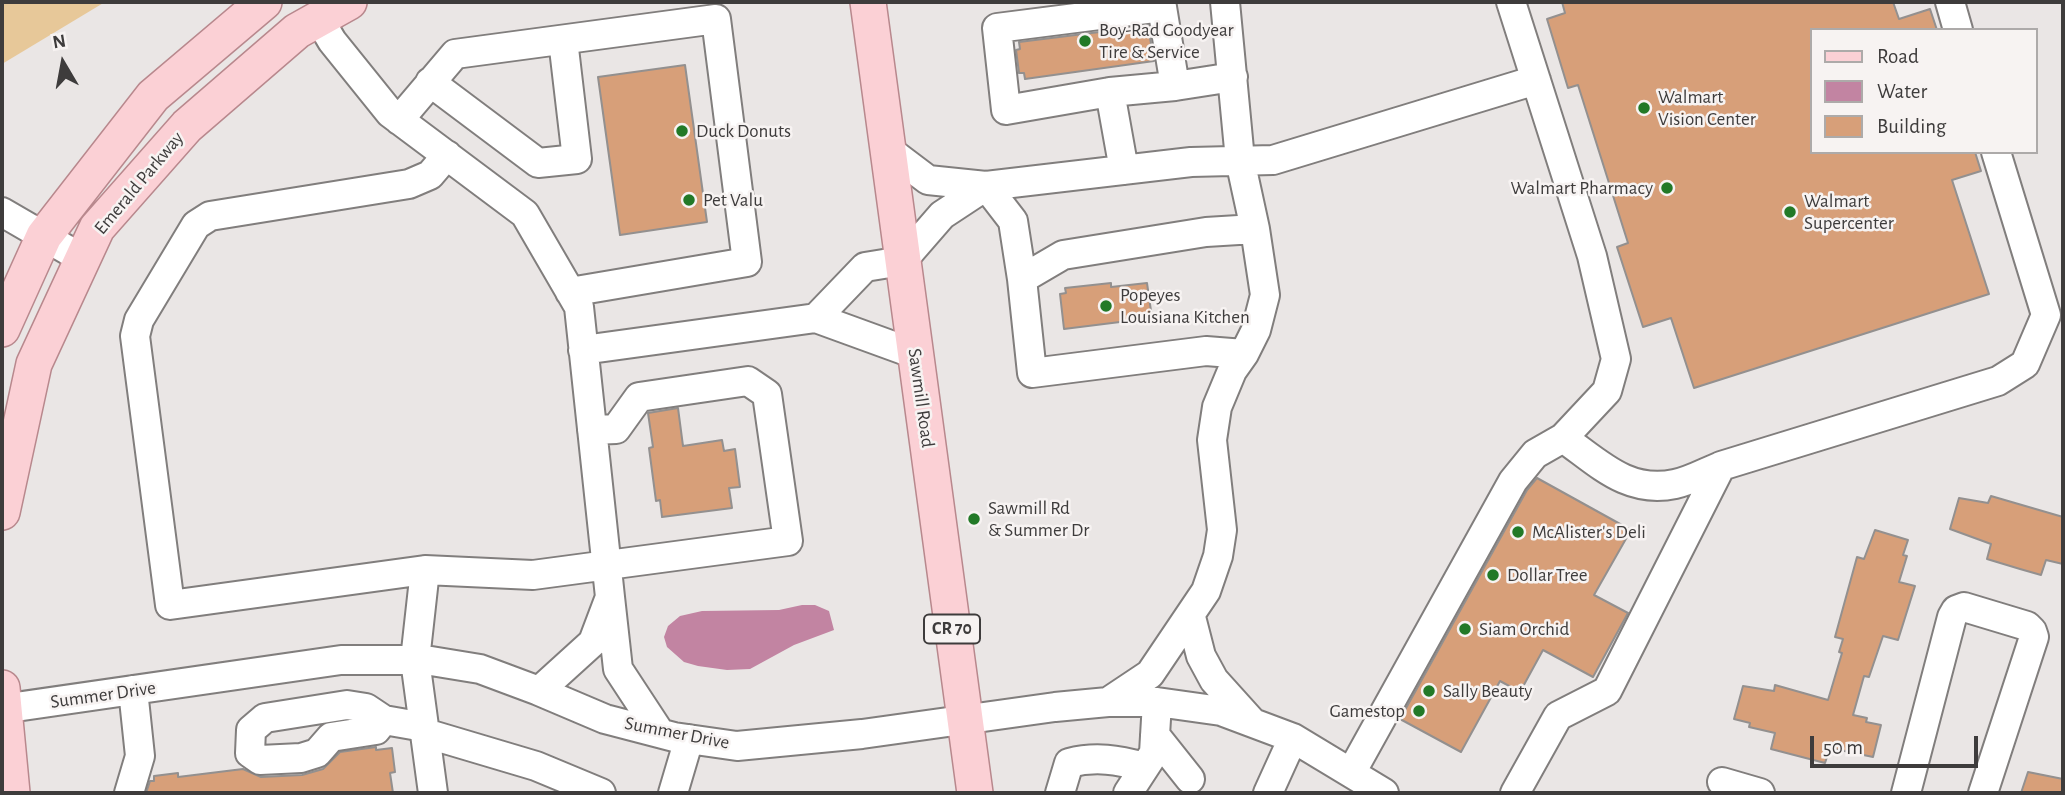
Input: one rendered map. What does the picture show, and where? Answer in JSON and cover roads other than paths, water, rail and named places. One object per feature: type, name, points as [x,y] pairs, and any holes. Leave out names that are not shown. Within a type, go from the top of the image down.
[{"type":"main road","name":"Emerald Parkway","points":[[2,329],[44,236],[153,96],[264,2]]},
{"type":"main road","name":"Emerald Parkway","points":[[2,512],[34,364],[97,228],[187,126],[297,32],[349,2]]},
{"type":"main road","name":"Sawmill Road","points":[[868,2],[975,793]]},
{"type":"main road","points":[[2,702],[12,793]]},
{"type":"street","points":[[1108,702],[1150,674],[1191,617],[1206,591],[1218,556],[1222,530],[1212,440],[1217,407],[1232,371],[1256,330],[1265,295],[1255,229],[1240,160],[1225,2]]},
{"type":"street","points":[[1350,773],[1513,481],[1535,454],[1563,438],[1607,391],[1616,359],[1591,256],[1511,2]]},
{"type":"street","points":[[1950,2],[1957,28]]},
{"type":"street","points":[[1175,86],[1162,7],[997,27],[1006,110],[1111,92],[1175,86],[1233,77]]},
{"type":"street","points":[[319,19],[332,41],[390,113],[525,214],[579,307],[618,669],[660,733]]},
{"type":"street","points":[[399,120],[454,54],[716,19],[747,262],[570,292]]},
{"type":"street","points":[[430,82],[538,163],[577,159],[563,40]]},
{"type":"street","points":[[887,149],[928,180],[986,186],[1191,162],[1273,160],[1536,80]]},
{"type":"street","points":[[1111,92],[1124,170]]},
{"type":"street","points":[[1563,438],[1615,476],[1640,485],[1677,484],[1721,466],[1998,381],[2025,364],[2046,315],[1997,154]]},
{"type":"street","points":[[447,155],[430,175],[409,184],[211,216],[196,225],[139,320],[135,336],[170,605],[425,570],[533,575],[788,541],[767,394],[748,381],[639,397],[616,429],[592,430]]},
{"type":"street","points":[[816,318],[866,268],[902,261],[942,215],[986,186]]},
{"type":"street","points":[[986,186],[1013,221],[1032,373],[1206,351],[1244,354]]},
{"type":"street","points":[[2,212],[83,259]]},
{"type":"street","points":[[1022,279],[1063,255],[1206,232],[1255,229]]},
{"type":"street","points":[[583,349],[816,318],[915,354]]},
{"type":"street","points":[[1515,793],[1558,716],[1607,691],[1721,466]]},
{"type":"street","points":[[425,570],[415,660],[433,793]]},
{"type":"street","points":[[539,691],[593,642],[610,597]]},
{"type":"street","points":[[1906,793],[1952,617],[1956,610],[1964,607],[2027,626],[2034,637],[1983,793]]},
{"type":"street","points":[[1191,617],[1201,656],[1214,680],[1251,721]]},
{"type":"street","name":"Summer Drive","points":[[2,702],[134,690],[341,660],[415,660],[480,669],[605,719],[660,733],[737,746],[862,734],[1108,702],[1157,702],[1221,712],[1251,721],[1293,738],[1384,793]]},
{"type":"street","points":[[129,793],[139,756],[134,690]]},
{"type":"street","points":[[1128,793],[1154,753],[1157,702]]},
{"type":"street","points":[[384,720],[536,766],[568,788],[601,793]]},
{"type":"street","points":[[1155,735],[1190,779]]},
{"type":"street","points":[[673,793],[689,738]]},
{"type":"street","points":[[1268,793],[1293,738]]},
{"type":"street","points":[[1060,793],[1069,763],[1087,758],[1117,760],[1144,767]]},
{"type":"street","points":[[1722,782],[1760,793]]},
{"type":"water","points":[[815,605],[829,611],[834,630],[794,645],[750,669],[727,670],[684,662],[667,647],[664,637],[668,626],[680,616],[702,611],[779,610]]},
{"type":"place","name":"Boy-Rad Goodyear Tire & Service","points":[[1085,41]]},
{"type":"place","name":"Walmart Vision Center","points":[[1644,108]]},
{"type":"place","name":"Duck Donuts","points":[[682,131]]},
{"type":"place","name":"Walmart Pharmacy","points":[[1667,188]]},
{"type":"place","name":"Pet Valu","points":[[689,200]]},
{"type":"place","name":"Walmart Supercenter","points":[[1790,212]]},
{"type":"place","name":"Popeyes Louisiana Kitchen","points":[[1106,306]]},
{"type":"place","name":"Sawmill Rd & Summer Dr","points":[[974,519]]},
{"type":"place","name":"McAlister's Deli","points":[[1518,532]]},
{"type":"place","name":"Dollar Tree","points":[[1493,575]]},
{"type":"place","name":"Siam Orchid","points":[[1465,629]]},
{"type":"place","name":"Sally Beauty","points":[[1429,691]]},
{"type":"place","name":"Gamestop","points":[[1419,711]]}]
